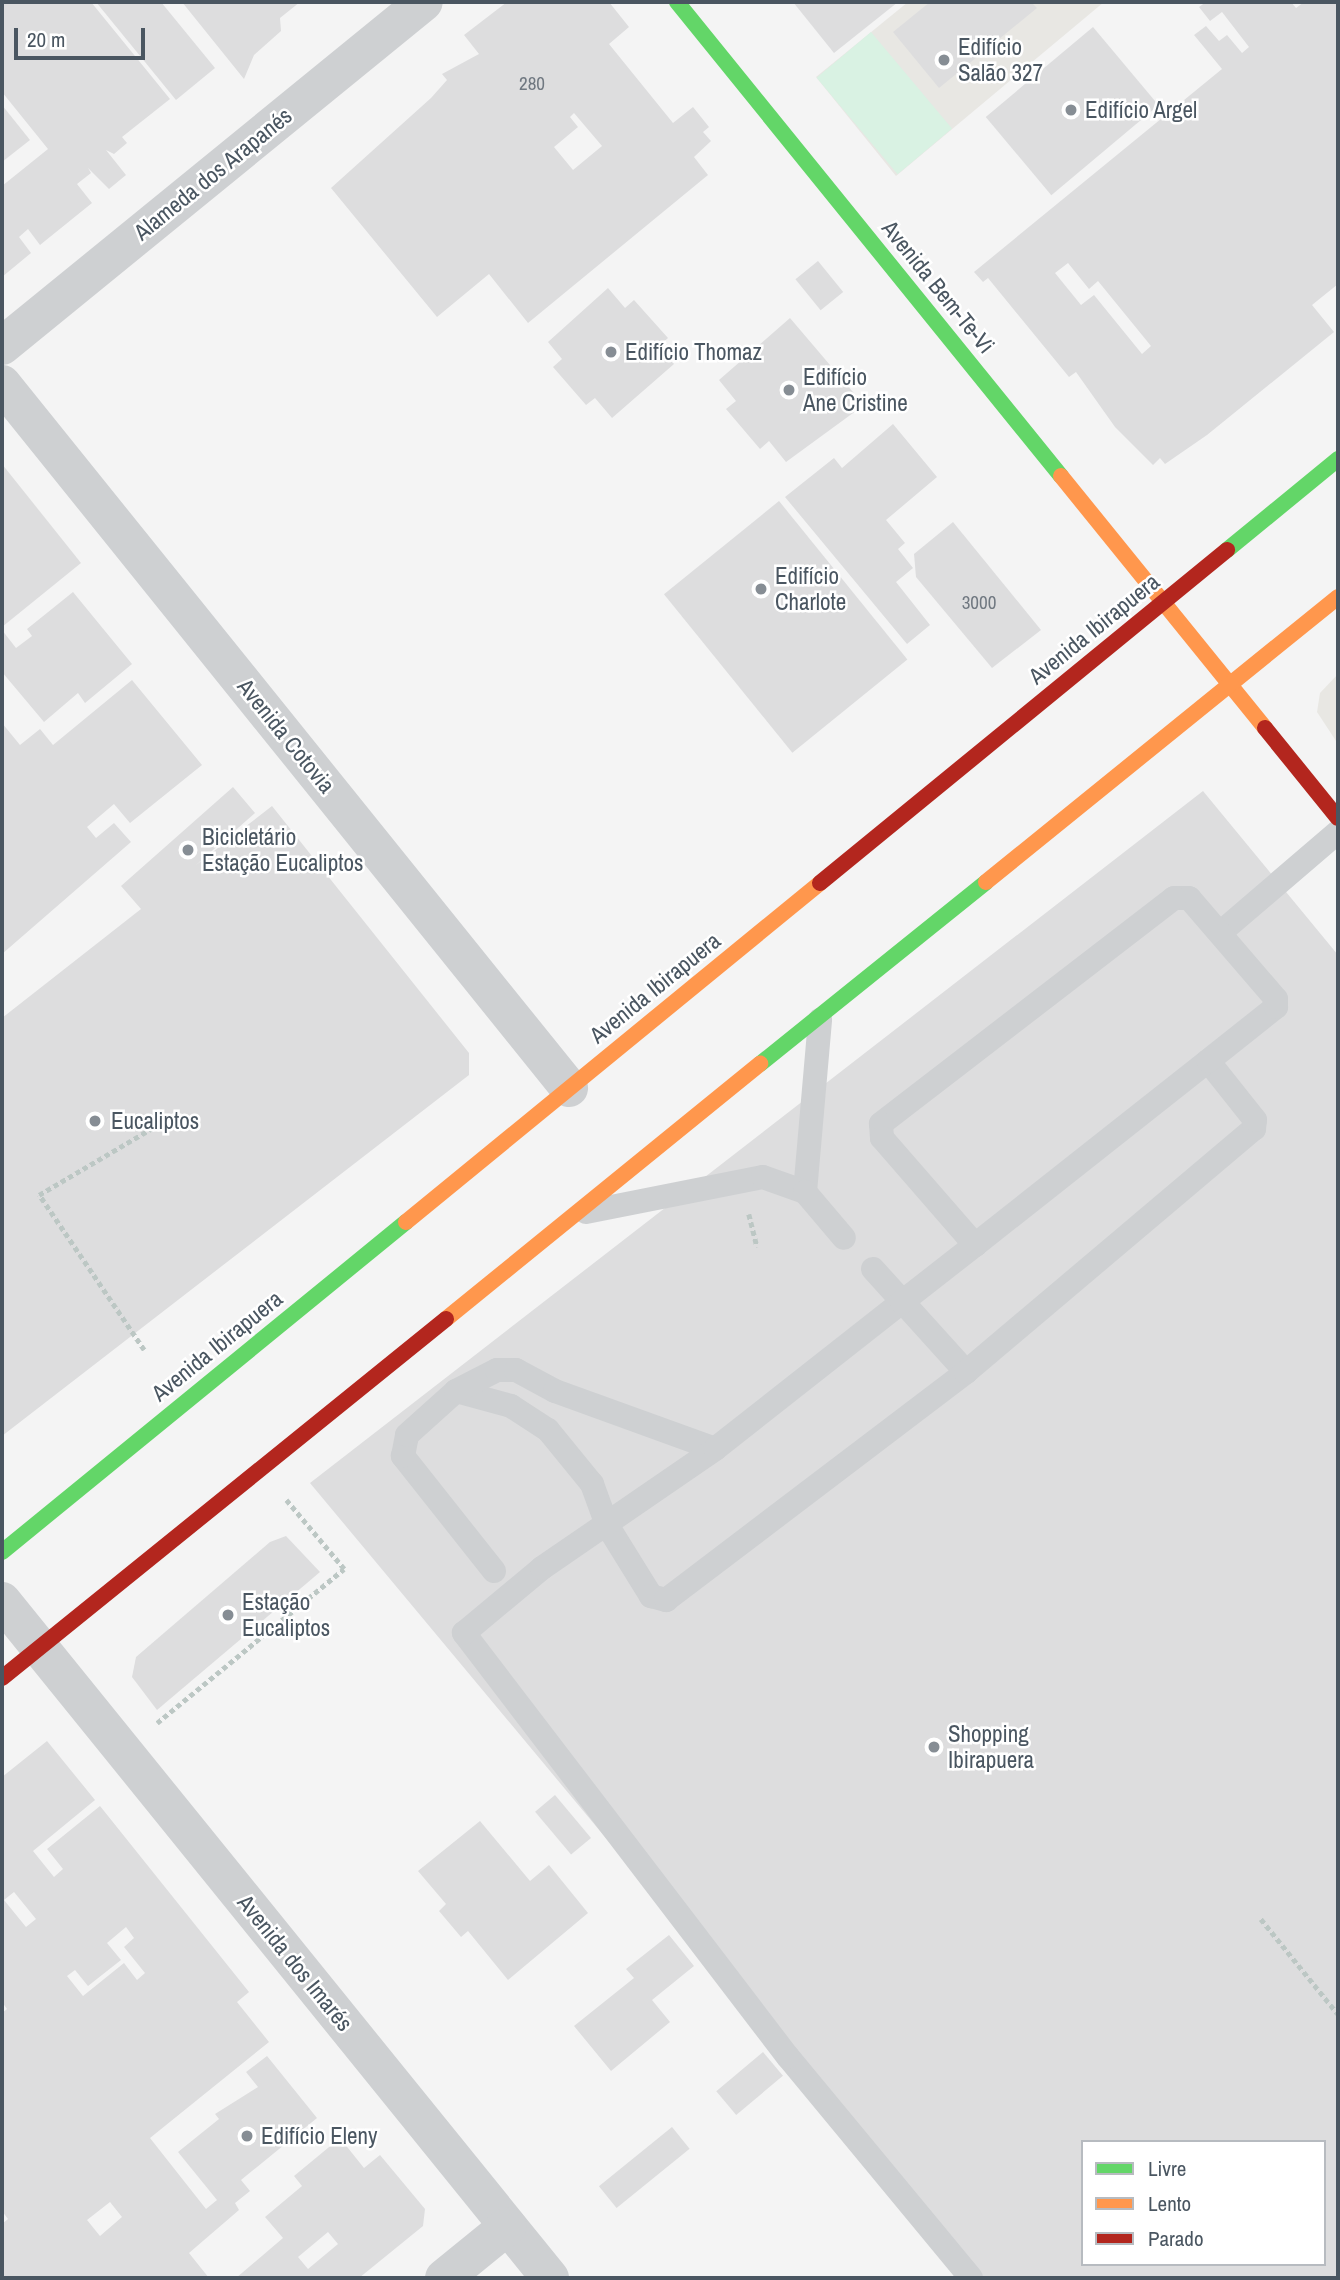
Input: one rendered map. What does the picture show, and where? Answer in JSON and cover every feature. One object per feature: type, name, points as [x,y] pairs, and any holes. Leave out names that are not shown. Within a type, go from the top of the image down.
[{"type":"main road","name":"Avenida Bem-Te-Vi","points":[[677,2],[1163,602]]},
{"type":"main road","name":"Avenida Ibirapuera","points":[[2,1552],[1338,459]]},
{"type":"main road","points":[[2,1678],[586,1212],[1338,597]]},
{"type":"main road","points":[[1163,602],[1338,818]]},
{"type":"street","name":"Alameda dos Arapanés","points":[[2,346],[424,2]]},
{"type":"street","name":"Avenida Cotovia","points":[[2,384],[569,1088]]},
{"type":"street","name":"Avenida dos Imarés","points":[[2,1601],[550,2278]]},
{"type":"street","points":[[444,2278],[508,2226]]},
{"type":"lane","points":[[1220,933],[1338,832]]},
{"type":"lane","points":[[971,2278],[788,2057],[466,1638],[467,1626],[715,1449],[975,1245],[1208,1061],[1277,1003],[1189,898],[1174,898],[881,1124],[882,1139],[975,1245]]},
{"type":"lane","points":[[804,1192],[820,1020]]},
{"type":"lane","points":[[456,1391],[511,1406],[548,1430],[592,1483],[607,1525],[651,1596],[666,1600],[966,1371],[1255,1127],[1208,1061]]},
{"type":"lane","points":[[586,1212],[763,1177],[804,1192],[844,1238]]},
{"type":"lane","points":[[873,1269],[966,1371]]},
{"type":"lane","points":[[494,1571],[403,1456],[407,1435],[456,1391],[497,1370],[516,1370],[555,1391],[715,1449]]},
{"type":"path","points":[[144,1350],[39,1195],[176,1114]]},
{"type":"path","points":[[157,1723],[344,1569],[286,1499]]},
{"type":"path","points":[[182,1690],[188,1697]]},
{"type":"path","points":[[1261,1919],[1338,2014]]},
{"type":"shaded area","points":[[908,2],[1104,2],[896,176],[816,77]]},
{"type":"shaded area","points":[[1338,674],[1338,744],[1317,712],[1320,693]]},
{"type":"green space","points":[[871,32],[952,129],[898,174],[817,78]]},
{"type":"building","points":[[2,2],[91,2],[170,99],[122,137],[127,143],[114,154],[106,150],[126,175],[109,189],[88,168],[91,173],[77,184],[92,203],[40,245],[28,229],[19,237],[31,253],[2,277],[2,186],[48,149],[2,92]]},
{"type":"building","points":[[96,2],[161,2],[215,68],[176,100]]},
{"type":"building","points":[[182,2],[300,2],[280,18],[281,31],[254,55],[244,79]]},
{"type":"building","points":[[507,2],[609,2],[629,27],[609,44],[673,123],[693,107],[709,127],[703,132],[711,141],[694,157],[708,175],[528,323],[489,274],[437,317],[331,188],[431,98],[447,80],[442,74],[479,54],[464,35]],"holes":[[[574,113],[602,146],[573,170],[554,147],[578,127],[570,117]]]},
{"type":"building","points":[[793,2],[898,2],[834,53]]},
{"type":"building","name":"Edifício Salão 327","points":[[930,2],[1031,2],[1037,8],[939,88],[893,32]]},
{"type":"building","points":[[1206,2],[1291,2],[1296,8],[1304,2],[1338,2],[1338,284],[1312,305],[1334,332],[1207,435],[1165,464],[1160,458],[1153,465],[1115,427],[1076,372],[1069,377],[988,278],[983,282],[974,272],[1222,69],[1194,35],[1206,26],[1219,41],[1227,35],[1242,53],[1249,47],[1222,12],[1210,21],[1199,7]],"holes":[[[1068,263],[1089,289],[1098,281],[1151,346],[1142,354],[1094,295],[1081,305],[1055,273]]]},
{"type":"building","name":"Edifício Argel","points":[[1093,27],[1159,105],[1051,195],[986,117]]},
{"type":"building","points":[[2,105],[30,140],[2,162]]},
{"type":"building","points":[[818,261],[843,292],[821,310],[795,279]]},
{"type":"building","name":"Edifício Thomaz","points":[[608,288],[625,308],[634,300],[668,338],[659,346],[674,364],[612,418],[595,398],[586,405],[553,367],[562,359],[548,342]]},
{"type":"building","name":"Edifício Ane Cristine","points":[[790,318],[864,405],[786,462],[769,441],[760,449],[726,409],[736,401],[719,380]]},
{"type":"building","points":[[893,424],[937,477],[886,520],[905,543],[898,549],[913,568],[896,582],[930,625],[907,644],[785,497],[834,458],[842,468]]},
{"type":"building","points":[[2,464],[81,563],[2,627]]},
{"type":"building","points":[[779,501],[907,660],[792,753],[664,594]]},
{"type":"building","points":[[953,522],[1041,630],[992,668],[916,577],[914,554]]},
{"type":"building","points":[[73,592],[132,664],[85,703],[78,693],[44,722],[2,672],[2,630],[16,648],[32,636],[27,629]]},
{"type":"building","points":[[132,680],[202,765],[130,823],[114,804],[87,827],[96,838],[114,823],[131,842],[2,954],[2,723],[20,745],[40,729],[53,745]]},
{"type":"building","name":"Eucaliptos","points":[[233,787],[255,813],[196,865],[272,806],[469,1053],[469,1075],[2,1436],[2,1018],[141,909],[121,886]]},
{"type":"building","name":"Shopping Ibirapuera","points":[[1203,791],[1338,955],[1338,2278],[962,2278],[750,2011],[310,1483]]},
{"type":"building","name":"Estação Eucaliptos","points":[[286,1536],[320,1572],[157,1710],[132,1677],[136,1657],[270,1542]]},
{"type":"building","points":[[47,1741],[95,1800],[33,1851],[54,1877],[63,1869],[47,1849],[100,1806],[249,1992],[237,2002],[269,2042],[150,2138],[206,2209],[217,2200],[178,2152],[219,2119],[215,2114],[258,2087],[246,2072],[267,2056],[317,2118],[241,2180],[250,2191],[235,2203],[239,2210],[189,2253],[209,2278],[2,2278],[2,2224],[8,2219],[2,2211],[2,2013],[7,2009],[2,2002],[2,1777]],"holes":[[[14,1892],[36,1919],[26,1927],[4,1900]],[[126,1927],[134,1938],[124,1947],[145,1973],[137,1980],[124,1963],[83,1996],[67,1976],[75,1970],[88,1986],[121,1960],[107,1943]],[[110,2202],[122,2217],[100,2236],[87,2220]]]},
{"type":"building","points":[[555,1795],[591,1838],[571,1855],[535,1812]]},
{"type":"building","points":[[480,1821],[530,1881],[549,1865],[588,1913],[508,1980],[468,1931],[461,1937],[439,1911],[446,1904],[418,1871]]},
{"type":"building","points":[[669,1935],[694,1966],[652,2000],[670,2022],[611,2071],[574,2026],[634,1978],[626,1969]]},
{"type":"building","points":[[763,2052],[783,2076],[736,2115],[716,2091]]},
{"type":"building","points":[[672,2127],[690,2149],[617,2208],[599,2186]]},
{"type":"building","points":[[340,2138],[364,2168],[380,2155],[425,2209],[423,2226],[359,2278],[236,2278],[283,2238],[265,2217],[302,2186],[294,2176]],"holes":[[[328,2232],[338,2244],[308,2269],[298,2257]]]},
{"type":"traffic: fast","points":[[677,2],[1061,476]]},
{"type":"traffic: fast","points":[[1227,550],[1338,459]]},
{"type":"traffic: fast","points":[[760,1064],[986,882]]},
{"type":"traffic: fast","points":[[2,1552],[406,1222]]},
{"type":"traffic: slow","points":[[1061,476],[1265,728]]},
{"type":"traffic: slow","points":[[986,882],[1338,597]]},
{"type":"traffic: slow","points":[[406,1222],[820,883]]},
{"type":"traffic: slow","points":[[446,1319],[760,1064]]},
{"type":"traffic: jam","points":[[820,883],[1227,550]]},
{"type":"traffic: jam","points":[[1265,728],[1338,818]]},
{"type":"traffic: jam","points":[[2,1678],[446,1319]]},
{"type":"place","name":"Edifício Salão 327","points":[[944,60]]},
{"type":"place","name":"Edifício Argel","points":[[1071,110]]},
{"type":"place","name":"Edifício Thomaz","points":[[611,352]]},
{"type":"place","name":"Edifício Ane Cristine","points":[[789,390]]},
{"type":"place","name":"Edifício Charlote","points":[[761,589]]},
{"type":"place","name":"Bicicletário Estação Eucaliptos","points":[[188,850]]},
{"type":"place","name":"Eucaliptos","points":[[95,1121]]},
{"type":"place","name":"Estação Eucaliptos","points":[[228,1615]]},
{"type":"place","name":"Shopping Ibirapuera","points":[[934,1747]]},
{"type":"place","name":"Edifício Eleny","points":[[247,2136]]}]
